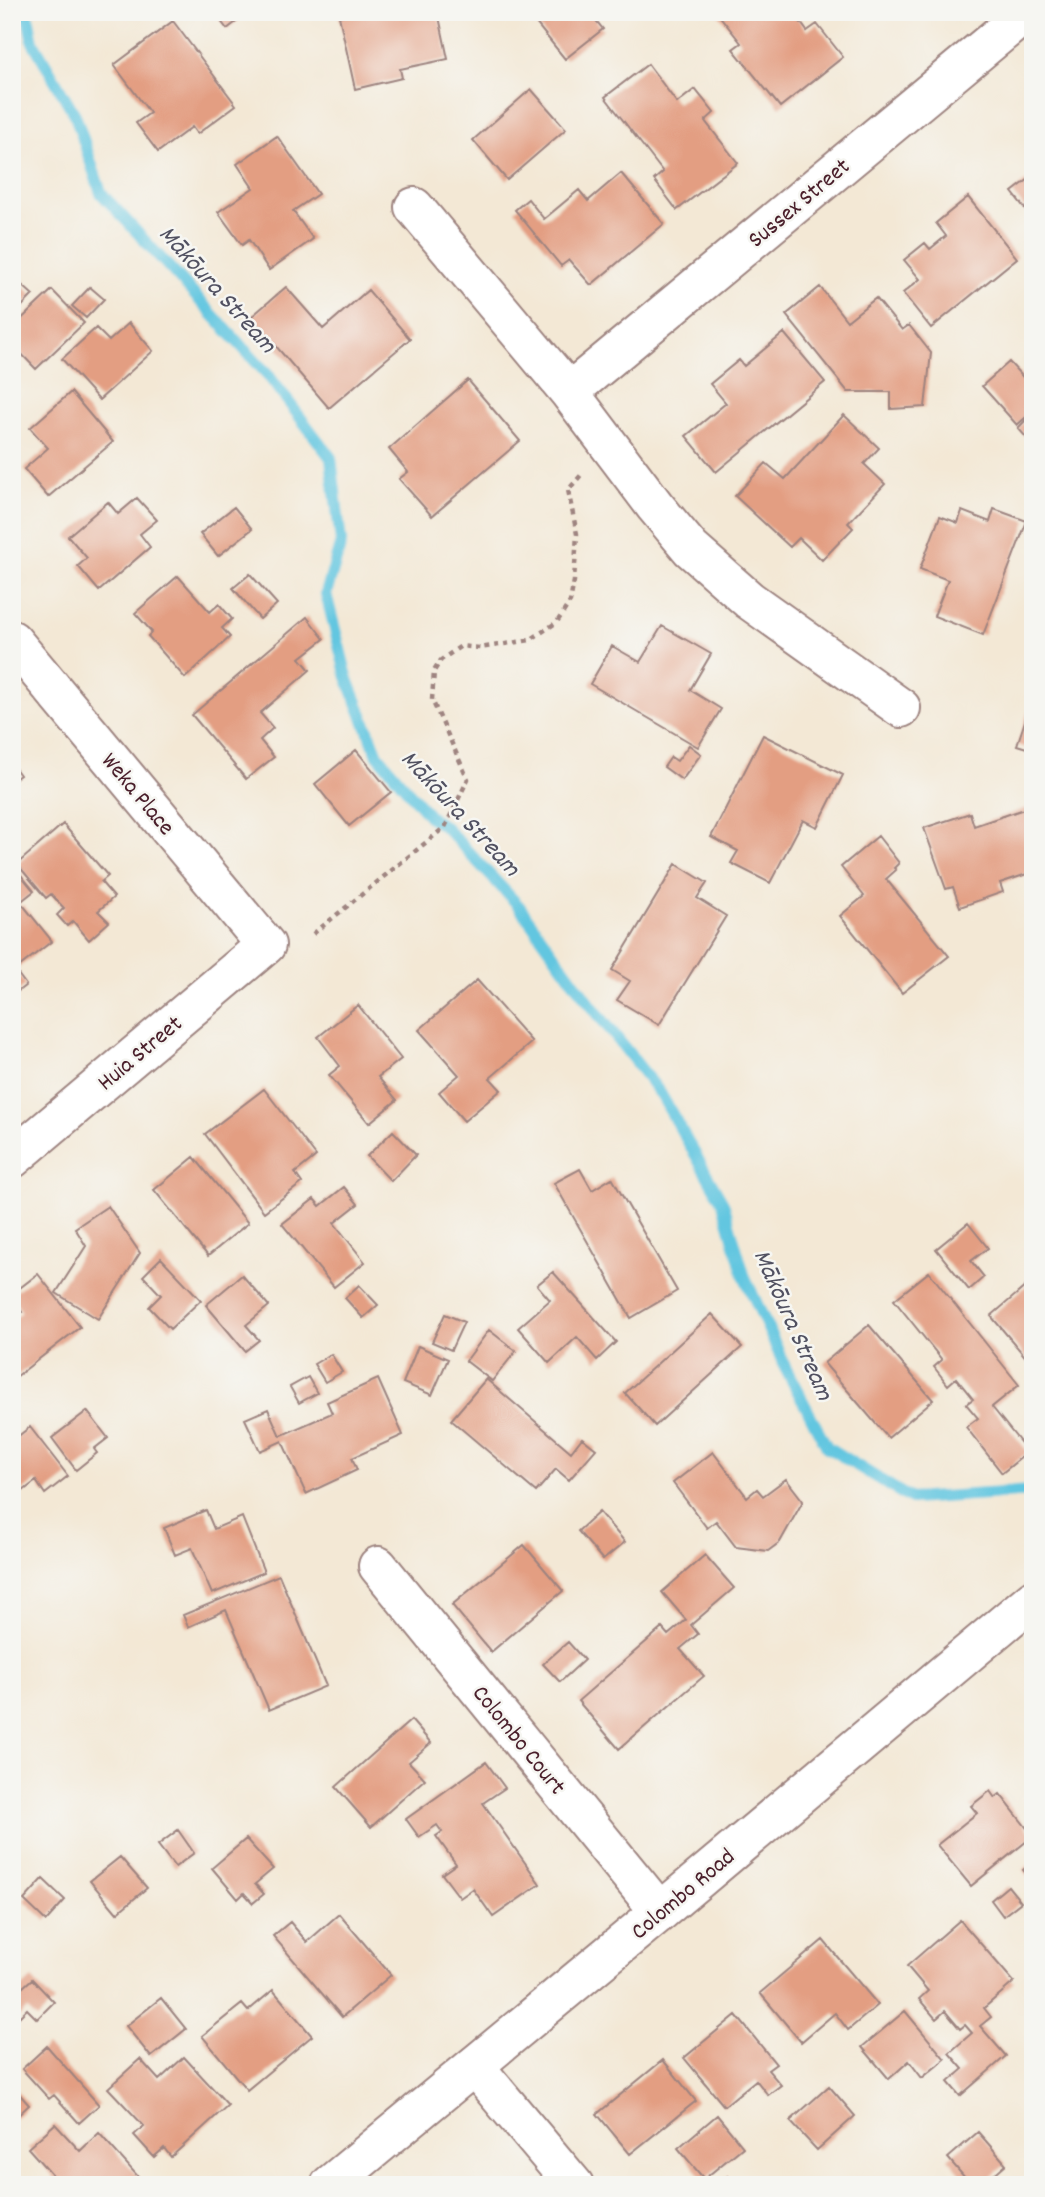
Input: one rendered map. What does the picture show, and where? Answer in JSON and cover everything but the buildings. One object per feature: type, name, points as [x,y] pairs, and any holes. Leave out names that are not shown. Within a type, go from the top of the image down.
[{"type":"street","name":"Sussex Street","points":[[569,392],[1027,12]]},
{"type":"street","points":[[414,208],[569,392],[654,506],[691,549],[749,600],[901,708]]},
{"type":"street","name":"Weka Place","points":[[12,640],[266,945]]},
{"type":"street","name":"Huia Street","points":[[12,1158],[266,945]]},
{"type":"street","name":"Colombo Court","points":[[378,1566],[660,1912]]},
{"type":"street","name":"Colombo Road","points":[[330,2185],[1033,1599]]},
{"type":"street","points":[[474,2066],[574,2185]]},
{"type":"path","points":[[313,934],[445,827],[467,779],[432,700],[434,671],[441,660],[461,646],[480,648],[530,640],[557,622],[570,602],[574,581],[577,534],[568,489],[584,471]]},
{"type":"waterway","name":"Mākōura Stream","points":[[27,12],[33,42],[75,115],[101,193],[268,375],[331,458],[341,542],[326,594],[347,677],[378,755],[430,817],[445,827],[519,906],[587,1000],[660,1093],[723,1203],[744,1275],[786,1369],[827,1447],[911,1499],[1033,1491]]}]
